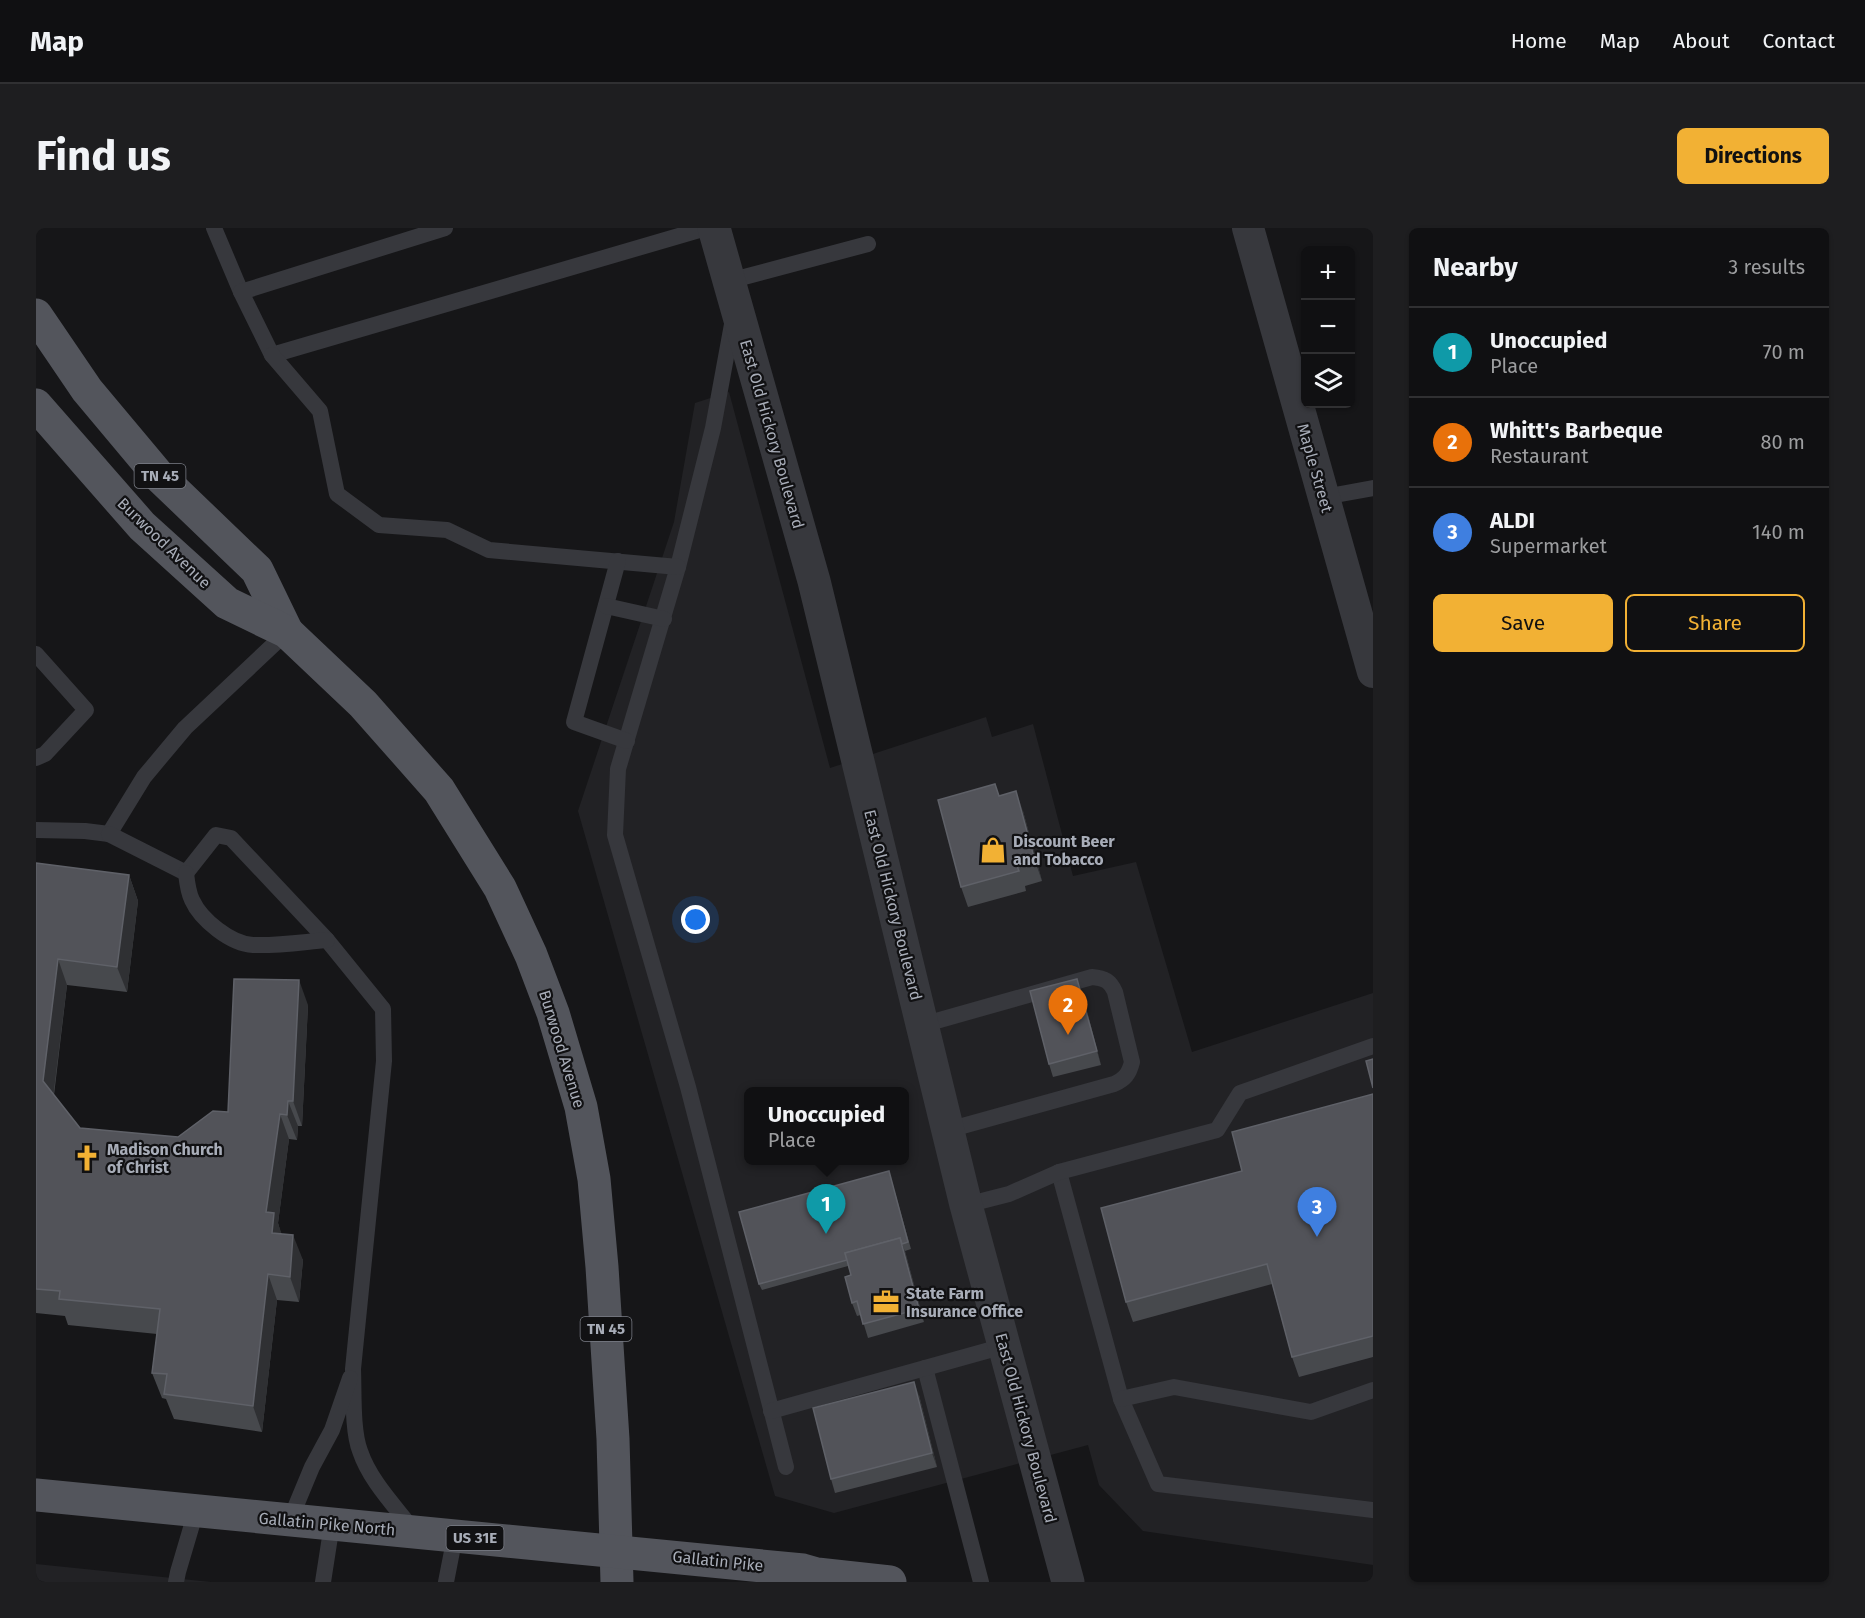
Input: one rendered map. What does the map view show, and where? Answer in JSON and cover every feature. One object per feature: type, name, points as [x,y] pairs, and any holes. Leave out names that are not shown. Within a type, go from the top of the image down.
[{"type":"main road","name":"Burwood Avenue","points":[[36,315],[87,390],[159,476],[257,570],[287,632]]},
{"type":"main road","name":"Burwood Avenue","points":[[36,405],[142,526],[159,542],[226,603],[287,632],[363,704],[439,790],[500,888],[531,955],[553,1013],[580,1107],[594,1179],[614,1439],[617,1567]]},
{"type":"main road","name":"Gallatin Pike North","points":[[36,1495],[455,1536],[617,1567]]},
{"type":"main road","name":"Gallatin Pike","points":[[617,1567],[803,1570],[817,1578],[890,1582]]},
{"type":"street","name":"East Old Hickory Boulevard","points":[[714,228],[814,581],[966,1205],[1068,1582]]},
{"type":"street","name":"Maple Street","points":[[1248,228],[1373,672]]},
{"type":"lane","points":[[214,228],[272,355],[320,411],[337,494],[378,525],[447,530],[489,550],[678,567]]},
{"type":"lane","points":[[242,292],[445,228]]},
{"type":"lane","points":[[272,355],[706,228]]},
{"type":"lane","points":[[786,1467],[688,1087],[615,836],[618,769],[664,619],[713,428],[732,292],[868,244]]},
{"type":"lane","points":[[1324,497],[1373,488]]},
{"type":"lane","points":[[618,561],[574,722],[627,741]]},
{"type":"lane","points":[[606,606],[664,619]]},
{"type":"lane","points":[[109,834],[144,777],[185,728],[287,632]]},
{"type":"lane","points":[[36,654],[86,710],[45,754],[36,758]]},
{"type":"lane","points":[[36,830],[109,834],[186,873]]},
{"type":"lane","points":[[327,940],[251,945],[228,937],[207,921],[192,901],[186,873],[216,836],[231,838],[327,940],[383,1009],[384,1061],[353,1369],[354,1414],[359,1450],[370,1474],[415,1532]]},
{"type":"lane","points":[[922,1025],[1092,977],[1111,982],[1115,992],[1132,1062],[1130,1072],[1123,1080],[948,1130]]},
{"type":"lane","points":[[966,1205],[1009,1194],[1059,1172],[1217,1130],[1240,1093],[1373,1046]]},
{"type":"lane","points":[[1059,1172],[1121,1399],[1158,1484],[1373,1510]]},
{"type":"lane","points":[[771,1411],[1004,1346]]},
{"type":"lane","points":[[925,1368],[981,1582]]},
{"type":"lane","points":[[290,1520],[312,1467],[332,1430],[353,1369]]},
{"type":"lane","points":[[1121,1399],[1174,1387],[1311,1412],[1373,1390]]},
{"type":"lane","points":[[176,1582],[196,1511]]},
{"type":"lane","points":[[323,1582],[332,1524]]},
{"type":"lane","points":[[446,1582],[455,1536]]},
{"type":"shaded area","points":[[729,392],[830,768],[986,717],[992,737],[1033,724],[1073,876],[1136,862],[1192,1052],[1373,993],[1373,1565],[1143,1531],[1099,1485],[1088,1445],[834,1513],[775,1496],[578,811],[674,522],[695,403]]},
{"type":"shaded area","points":[[36,1564],[211,1582],[36,1582]]},
{"type":"building","name":"Discount Beer and Tobacco","points":[[995,784],[999,796],[1016,791],[1035,861],[1017,866],[1019,871],[961,887],[938,800]]},
{"type":"building","name":"Madison Church of Christ","points":[[36,863],[129,875],[117,967],[58,959],[43,1081],[80,1128],[178,1137],[213,1111],[228,1112],[234,979],[299,980],[293,1101],[288,1101],[287,1115],[280,1114],[266,1212],[274,1213],[272,1233],[293,1235],[290,1277],[268,1274],[253,1406],[164,1394],[167,1374],[152,1373],[160,1309],[59,1299],[60,1291],[36,1289]]},
{"type":"building","points":[[1077,979],[1097,1051],[1049,1064],[1030,991]]},
{"type":"building","points":[[1373,1059],[1373,1088],[1366,1061]]},
{"type":"building","points":[[1373,1094],[1373,1336],[1292,1357],[1267,1264],[1126,1302],[1101,1208],[1242,1171],[1232,1132]]},
{"type":"building","points":[[889,1171],[908,1242],[902,1244],[900,1238],[845,1253],[847,1260],[759,1284],[739,1212]]},
{"type":"building","name":"State Farm Insurance Office","points":[[900,1238],[919,1309],[863,1324],[857,1301],[852,1303],[845,1277],[851,1275],[845,1253]]},
{"type":"building","points":[[914,1382],[932,1453],[831,1479],[813,1408]]},
{"type":"place","name":"Discount Beer and Tobacco","points":[[993,850]]},
{"type":"place","name":"Whitt's Barbeque","points":[[1068,1035]]},
{"type":"place","name":"Madison Church of Christ","points":[[87,1158]]},
{"type":"place","name":"Unoccupied","points":[[826,1234]]},
{"type":"place","name":"ALDI","points":[[1317,1237]]},
{"type":"place","name":"State Farm Insurance Office","points":[[886,1302]]}]
